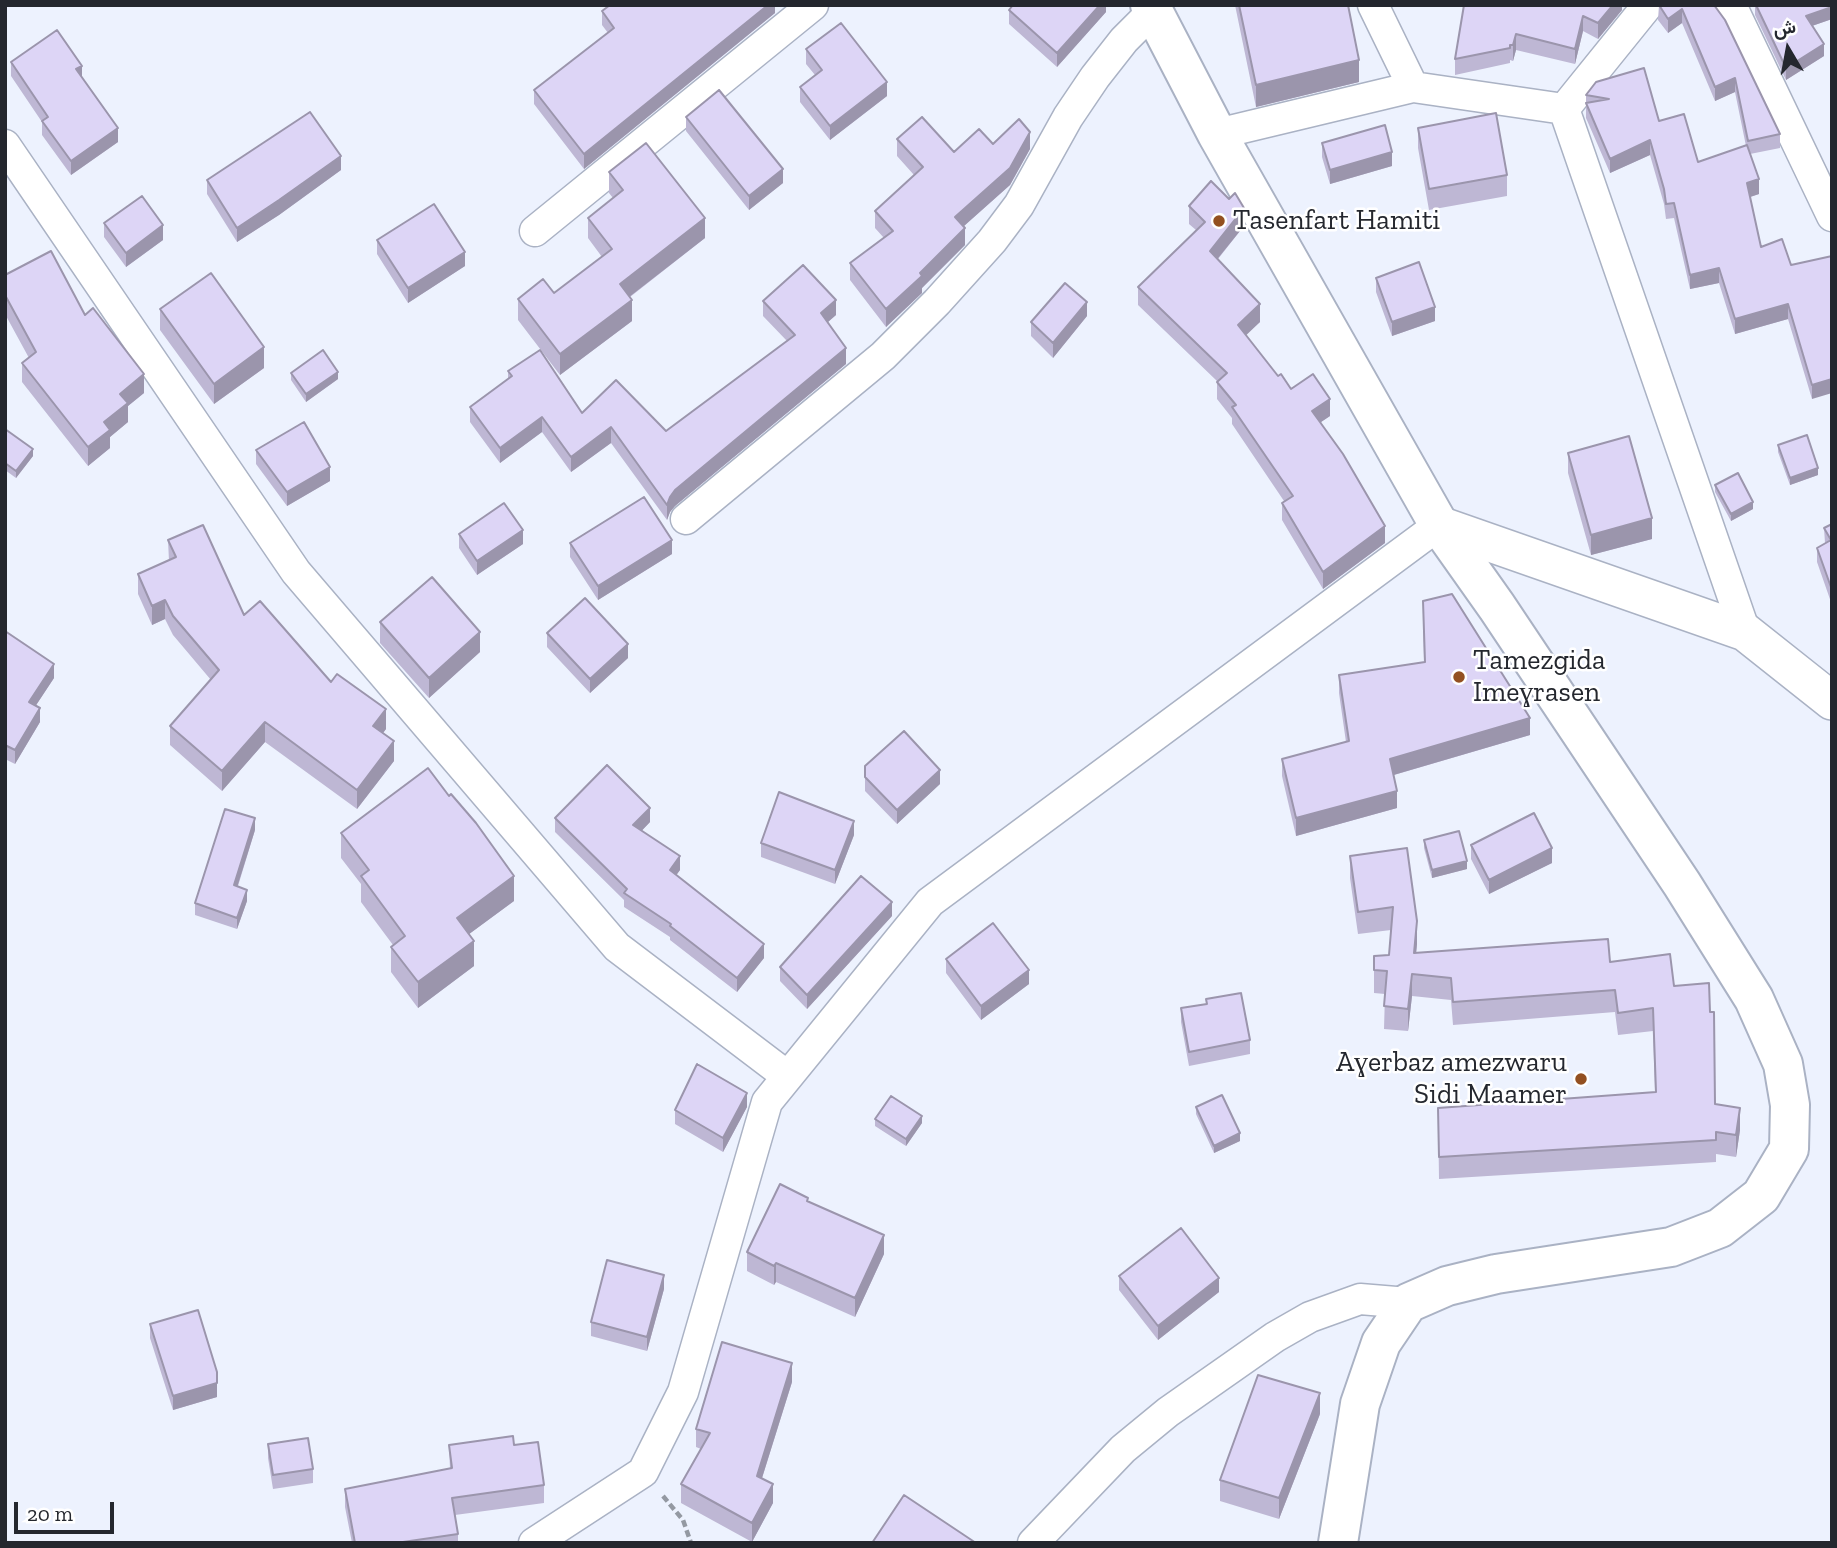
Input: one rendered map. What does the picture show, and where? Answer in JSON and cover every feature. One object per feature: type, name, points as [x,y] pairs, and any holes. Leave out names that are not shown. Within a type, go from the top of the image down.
[{"type":"main road","points":[[1152,8],[1217,134],[1439,525],[1682,884],[1754,999],[1783,1064],[1790,1105],[1789,1149],[1761,1196],[1720,1228],[1671,1247],[1496,1274],[1447,1286],[1408,1303],[1381,1343],[1360,1404],[1338,1543]]},
{"type":"street","points":[[535,231],[813,5]]},
{"type":"street","points":[[1373,5],[1413,87]]},
{"type":"street","points":[[1564,109],[1648,5]]},
{"type":"street","points":[[1731,5],[1832,216]]},
{"type":"street","points":[[687,519],[883,356],[937,302],[992,241],[1019,205],[1081,97],[1152,8]]},
{"type":"street","points":[[1217,134],[1413,87],[1564,109]]},
{"type":"street","points":[[1564,109],[1745,632]]},
{"type":"street","points":[[5,145],[296,572],[617,947],[787,1076]]},
{"type":"street","points":[[534,1543],[643,1472],[683,1392],[767,1102],[930,902],[1439,525],[1745,632],[1832,701]]},
{"type":"street","points":[[1033,1543],[1123,1449],[1168,1412],[1275,1337],[1310,1317],[1360,1299],[1408,1303]]},
{"type":"path","points":[[643,1472],[682,1520],[691,1543]]},
{"type":"building","points":[[610,5],[768,5],[584,154],[534,90],[614,28],[602,11]]},
{"type":"building","points":[[1013,5],[1100,5],[1057,53],[1009,10]]},
{"type":"building","points":[[1239,5],[1348,5],[1359,60],[1256,85]]},
{"type":"building","points":[[1464,5],[1613,5],[1598,23],[1583,16],[1575,49],[1516,34],[1510,48],[1455,59]]},
{"type":"building","points":[[1659,5],[1714,5],[1725,20],[1780,134],[1748,141],[1735,78],[1715,87],[1682,9],[1668,19]]},
{"type":"building","points":[[1756,5],[1832,5],[1806,16],[1824,44],[1786,68]]},
{"type":"building","points":[[841,23],[887,82],[830,126],[800,87],[822,70],[806,49]]},
{"type":"building","points":[[57,30],[82,66],[76,69],[118,128],[71,161],[42,121],[48,117],[11,62]]},
{"type":"building","points":[[1644,68],[1659,121],[1684,114],[1698,162],[1747,145],[1759,179],[1747,183],[1761,247],[1782,239],[1791,265],[1832,256],[1832,379],[1812,385],[1788,304],[1735,319],[1719,268],[1690,275],[1674,203],[1666,204],[1650,140],[1610,159],[1586,103],[1609,99],[1586,95],[1596,82]]},
{"type":"building","points":[[719,90],[783,169],[749,196],[686,117]]},
{"type":"building","points":[[310,112],[341,156],[237,228],[207,180]]},
{"type":"building","points":[[1496,113],[1507,175],[1429,189],[1418,128]]},
{"type":"building","points":[[922,117],[954,152],[979,129],[993,144],[1019,119],[1030,132],[1010,168],[955,217],[965,228],[920,273],[922,276],[886,309],[850,263],[893,231],[875,211],[923,167],[897,139]]},
{"type":"building","points":[[1385,125],[1392,152],[1330,170],[1322,143]]},
{"type":"building","points":[[646,143],[705,218],[620,284],[632,300],[560,354],[518,299],[543,279],[554,293],[612,249],[588,218],[623,190],[609,172]]},
{"type":"building","points":[[1211,181],[1229,199],[1235,193],[1244,208],[1210,251],[1260,304],[1238,325],[1291,389],[1313,374],[1330,399],[1312,411],[1343,454],[1385,526],[1323,572],[1282,503],[1293,496],[1232,407],[1236,405],[1217,382],[1227,373],[1138,287],[1205,222],[1189,206]]},
{"type":"building","points":[[142,196],[163,225],[126,253],[104,223]]},
{"type":"building","points":[[434,204],[465,252],[408,288],[377,240]]},
{"type":"building","points":[[51,251],[85,315],[93,308],[144,374],[120,394],[128,403],[104,422],[110,430],[88,447],[22,363],[36,352],[5,295],[5,275]]},
{"type":"building","points":[[1419,262],[1435,307],[1392,322],[1376,278]]},
{"type":"building","points":[[803,265],[836,300],[821,313],[846,348],[675,490],[667,505],[611,427],[571,457],[542,417],[500,448],[470,407],[512,376],[508,371],[540,350],[582,413],[616,380],[666,431],[795,335],[763,301]]},
{"type":"building","points":[[211,273],[264,347],[214,384],[160,309]]},
{"type":"building","points":[[1065,283],[1087,302],[1053,343],[1031,322]]},
{"type":"building","points":[[323,350],[338,372],[306,394],[291,373]]},
{"type":"building","points":[[304,422],[330,467],[287,492],[256,450]]},
{"type":"building","points":[[5,429],[33,449],[16,471],[5,463]]},
{"type":"building","points":[[1807,435],[1818,468],[1790,478],[1778,445]]},
{"type":"building","points":[[1629,436],[1652,518],[1591,535],[1568,453]]},
{"type":"building","points":[[1738,473],[1753,502],[1731,514],[1715,485]]},
{"type":"building","points":[[644,497],[672,540],[598,586],[570,543]]},
{"type":"building","points":[[504,503],[523,530],[477,561],[459,534]]},
{"type":"building","points":[[1832,524],[1832,590],[1817,548],[1831,540],[1824,528]]},
{"type":"building","points":[[203,525],[244,615],[260,601],[331,682],[337,674],[386,709],[373,726],[394,741],[357,790],[265,722],[222,771],[170,726],[219,670],[173,616],[165,600],[152,606],[138,574],[176,557],[168,540]]},
{"type":"building","points":[[432,577],[480,632],[429,678],[380,622]]},
{"type":"building","points":[[1452,594],[1530,718],[1390,759],[1397,791],[1296,818],[1282,759],[1349,741],[1339,675],[1425,662],[1423,601]]},
{"type":"building","points":[[585,598],[628,644],[590,679],[547,633]]},
{"type":"building","points":[[5,631],[54,664],[29,702],[40,708],[15,750],[5,745]]},
{"type":"building","points":[[904,731],[940,770],[897,810],[865,777],[865,766]]},
{"type":"building","points":[[607,765],[650,808],[633,825],[680,856],[670,870],[764,944],[737,978],[670,926],[671,924],[624,893],[627,889],[555,818]]},
{"type":"building","points":[[428,768],[449,796],[451,794],[476,823],[514,876],[457,918],[474,941],[418,982],[391,947],[405,936],[361,876],[369,870],[341,833]]},
{"type":"building","points":[[779,792],[854,821],[835,870],[761,843]]},
{"type":"building","points":[[225,809],[255,818],[234,885],[247,890],[237,918],[195,903]]},
{"type":"building","points":[[1534,813],[1552,848],[1489,880],[1471,845]]},
{"type":"building","points":[[1459,831],[1467,861],[1432,870],[1424,840]]},
{"type":"building","points":[[1407,848],[1417,921],[1414,953],[1608,939],[1610,962],[1670,954],[1674,986],[1709,983],[1710,1012],[1714,1012],[1715,1104],[1740,1108],[1736,1135],[1716,1132],[1716,1140],[1439,1157],[1438,1108],[1656,1092],[1653,1008],[1618,1013],[1615,990],[1453,1002],[1451,978],[1412,974],[1408,1009],[1384,1006],[1387,971],[1374,970],[1374,956],[1389,955],[1393,907],[1358,912],[1350,856]]},
{"type":"building","points":[[861,876],[892,902],[807,995],[780,967]]},
{"type":"building","points":[[993,923],[1029,970],[981,1006],[946,959]]},
{"type":"building","points":[[1241,993],[1250,1040],[1189,1052],[1181,1008],[1207,1004],[1206,999]]},
{"type":"building","points":[[697,1064],[747,1093],[723,1138],[675,1110]]},
{"type":"building","points":[[1222,1095],[1240,1133],[1214,1146],[1196,1107]]},
{"type":"building","points":[[891,1096],[922,1116],[906,1139],[875,1119]]},
{"type":"building","points":[[780,1184],[808,1198],[807,1201],[884,1235],[855,1298],[776,1263],[774,1266],[747,1252]]},
{"type":"building","points":[[1181,1228],[1219,1278],[1158,1326],[1119,1276]]},
{"type":"building","points":[[607,1260],[664,1275],[647,1337],[591,1322]]},
{"type":"building","points":[[198,1310],[217,1372],[217,1383],[173,1396],[150,1324]]},
{"type":"building","points":[[722,1342],[792,1363],[757,1476],[773,1484],[752,1523],[681,1484],[710,1433],[696,1429]]},
{"type":"building","points":[[1258,1375],[1320,1393],[1279,1498],[1220,1480]]},
{"type":"building","points":[[513,1436],[514,1445],[538,1442],[544,1485],[452,1498],[458,1534],[396,1543],[355,1543],[345,1489],[452,1468],[449,1445]]},
{"type":"building","points":[[308,1438],[313,1469],[273,1475],[268,1444]]},
{"type":"building","points":[[904,1495],[976,1543],[872,1543]]},
{"type":"place","name":"Tasenfart Hamiti","points":[[1219,221]]},
{"type":"place","name":"Tamezgida Imeɣrasen","points":[[1459,677]]},
{"type":"place","name":"Aɣerbaz amezwaru Sidi Maamer","points":[[1581,1079]]}]
